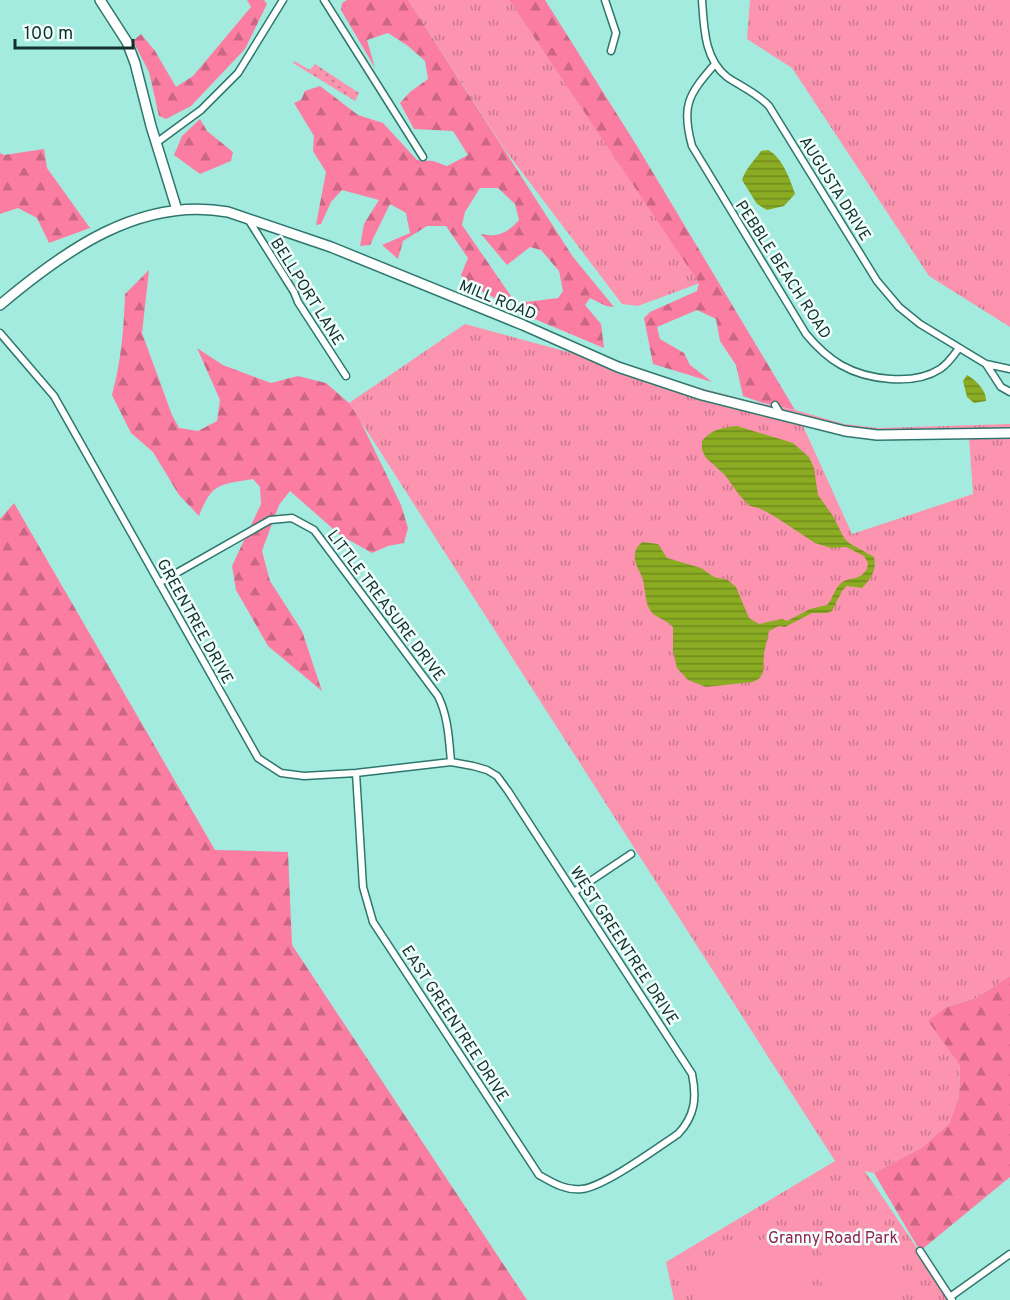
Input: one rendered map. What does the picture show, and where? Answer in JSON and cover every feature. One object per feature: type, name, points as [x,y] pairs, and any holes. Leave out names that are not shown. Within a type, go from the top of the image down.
[{"type":"main road","points":[[100,0],[131,51],[177,210]]},
{"type":"main road","name":"MILL ROAD","points":[[0,305],[48,266],[75,248],[119,226],[161,212],[214,209],[332,247],[523,325],[618,367],[702,395],[845,431],[877,435],[1008,431]]},
{"type":"street","points":[[156,143],[201,110],[238,72],[283,0]]},
{"type":"street","points":[[324,0],[423,157]]},
{"type":"street","points":[[605,0],[616,33],[611,51]]},
{"type":"street","points":[[702,0],[705,38],[714,64]]},
{"type":"street","name":"AUGUSTA DRIVE","points":[[714,64],[727,76],[759,95],[769,105],[878,281],[898,307],[920,324],[986,364],[1010,369]]},
{"type":"street","name":"PEBBLE BEACH ROAD","points":[[714,64],[695,87],[688,105],[686,124],[692,146],[806,334],[821,351],[840,365],[866,375],[892,380],[921,376],[939,369],[952,358],[959,348]]},
{"type":"street","name":"BELLPORT LANE","points":[[248,219],[346,376]]},
{"type":"street","name":"GREENTREE DRIVE","points":[[0,333],[54,396],[258,758],[281,773],[294,775],[356,773],[451,762]]},
{"type":"street","name":"AUGUSTA DRIVE","points":[[986,364],[1001,387],[1010,392]]},
{"type":"street","points":[[775,405],[781,416]]},
{"type":"street","name":"LITTLE TREASURE DRIVE","points":[[159,583],[270,520],[292,518],[314,530],[438,696],[444,707],[447,722],[451,762]]},
{"type":"street","name":"WEST GREENTREE DRIVE","points":[[451,762],[473,766],[497,776],[692,1074],[694,1111],[686,1126],[678,1134],[636,1161]]},
{"type":"street","name":"EAST GREENTREE DRIVE","points":[[356,773],[363,887],[374,922],[539,1175],[558,1186],[581,1189],[601,1184],[636,1161]]},
{"type":"street","points":[[574,892],[631,854]]},
{"type":"street","points":[[920,1251],[951,1299],[1010,1254]]},
{"type":"green space","points":[[247,0],[264,0],[267,4],[245,49],[191,106],[166,119],[159,116],[149,72],[133,41],[141,34],[155,51],[176,87],[193,76],[251,7]]},
{"type":"green space","points":[[347,0],[408,0],[573,257],[614,307],[606,306],[590,298],[585,305],[601,324],[604,348],[525,315],[526,302],[558,298],[563,291],[559,271],[541,250],[530,247],[507,265],[481,234],[502,233],[519,220],[515,204],[498,188],[480,188],[465,212],[462,225],[513,299],[508,305],[477,288],[461,275],[468,258],[446,226],[427,226],[403,241],[398,259],[382,245],[410,233],[406,213],[390,204],[370,245],[360,246],[364,224],[379,200],[342,190],[331,202],[321,224],[316,225],[326,172],[313,151],[314,136],[294,103],[301,100],[305,91],[320,86],[358,115],[383,123],[417,160],[433,161],[447,166],[468,155],[453,131],[414,129],[400,103],[410,92],[428,79],[425,61],[388,33],[367,40],[375,68],[341,10],[342,3]]},
{"type":"green space","points":[[408,0],[509,0],[700,283],[638,306],[622,304],[505,150]]},
{"type":"green space","points":[[509,0],[545,0],[637,146],[795,410],[743,396],[736,365],[720,341],[716,319],[697,310],[657,327],[660,339],[684,353],[690,365],[712,382],[653,364],[644,318],[650,312],[697,291],[699,283]]},
{"type":"green space","points":[[750,0],[1010,0],[1010,327],[929,276],[792,68],[747,39]]},
{"type":"green space","points":[[294,61],[310,70],[315,64],[359,93],[355,101],[293,63]]},
{"type":"green space","points":[[200,119],[207,131],[233,152],[231,161],[200,174],[174,155],[182,136]]},
{"type":"green space","points":[[44,149],[47,168],[90,228],[49,243],[37,218],[18,208],[0,214],[0,153],[4,155]]},
{"type":"green space","points":[[149,270],[142,333],[172,415],[179,428],[198,431],[217,421],[220,400],[197,348],[223,365],[271,383],[298,376],[326,383],[349,403],[360,420],[401,505],[408,528],[404,543],[388,546],[372,553],[340,535],[290,491],[279,505],[262,551],[270,581],[302,631],[322,691],[268,646],[236,590],[232,566],[261,504],[260,487],[253,479],[218,487],[208,497],[199,516],[179,495],[153,452],[131,433],[112,395],[122,345],[125,294]]},
{"type":"green space","name":"Granny Road Park","points":[[465,324],[745,400],[795,410],[844,424],[878,428],[1010,424],[1010,976],[976,998],[947,1007],[960,1065],[959,1097],[949,1124],[921,1148],[874,1173],[865,1171],[952,1300],[674,1300],[666,1262],[835,1161],[349,403]],"holes":[[[803,426],[872,437],[969,438],[973,494],[852,534]]]},
{"type":"green space","points":[[14,503],[215,850],[288,852],[292,945],[527,1300],[0,1300],[0,519]]},
{"type":"green space","points":[[1010,976],[1010,1177],[920,1251],[874,1173],[921,1148],[949,1124],[959,1097],[960,1065],[928,1021],[947,1007],[976,998]]},
{"type":"green space","points":[[768,1237],[811,1237],[805,1300],[693,1300],[696,1291],[726,1256]]},
{"type":"green space","points":[[821,1238],[896,1240],[897,1300],[822,1300]]},
{"type":"shaded area","points":[[768,150],[781,163],[795,194],[784,206],[767,210],[757,204],[742,180],[761,151]]},
{"type":"shaded area","points":[[967,375],[980,386],[985,393],[986,401],[974,403],[967,397],[963,381]]},
{"type":"shaded area","points":[[737,426],[793,443],[809,457],[814,468],[818,495],[833,516],[844,538],[874,557],[875,566],[871,578],[862,588],[847,586],[842,591],[832,611],[812,613],[785,627],[779,626],[769,631],[763,672],[760,678],[753,682],[706,687],[688,680],[677,668],[673,651],[673,627],[655,615],[648,606],[635,558],[636,549],[642,542],[658,544],[667,558],[701,568],[714,577],[728,580],[736,587],[749,618],[759,624],[782,619],[787,621],[810,609],[827,605],[839,585],[860,576],[867,569],[868,563],[864,556],[846,547],[831,548],[815,543],[774,516],[750,506],[740,496],[725,475],[706,458],[702,450],[702,441],[710,434],[722,428]]}]
